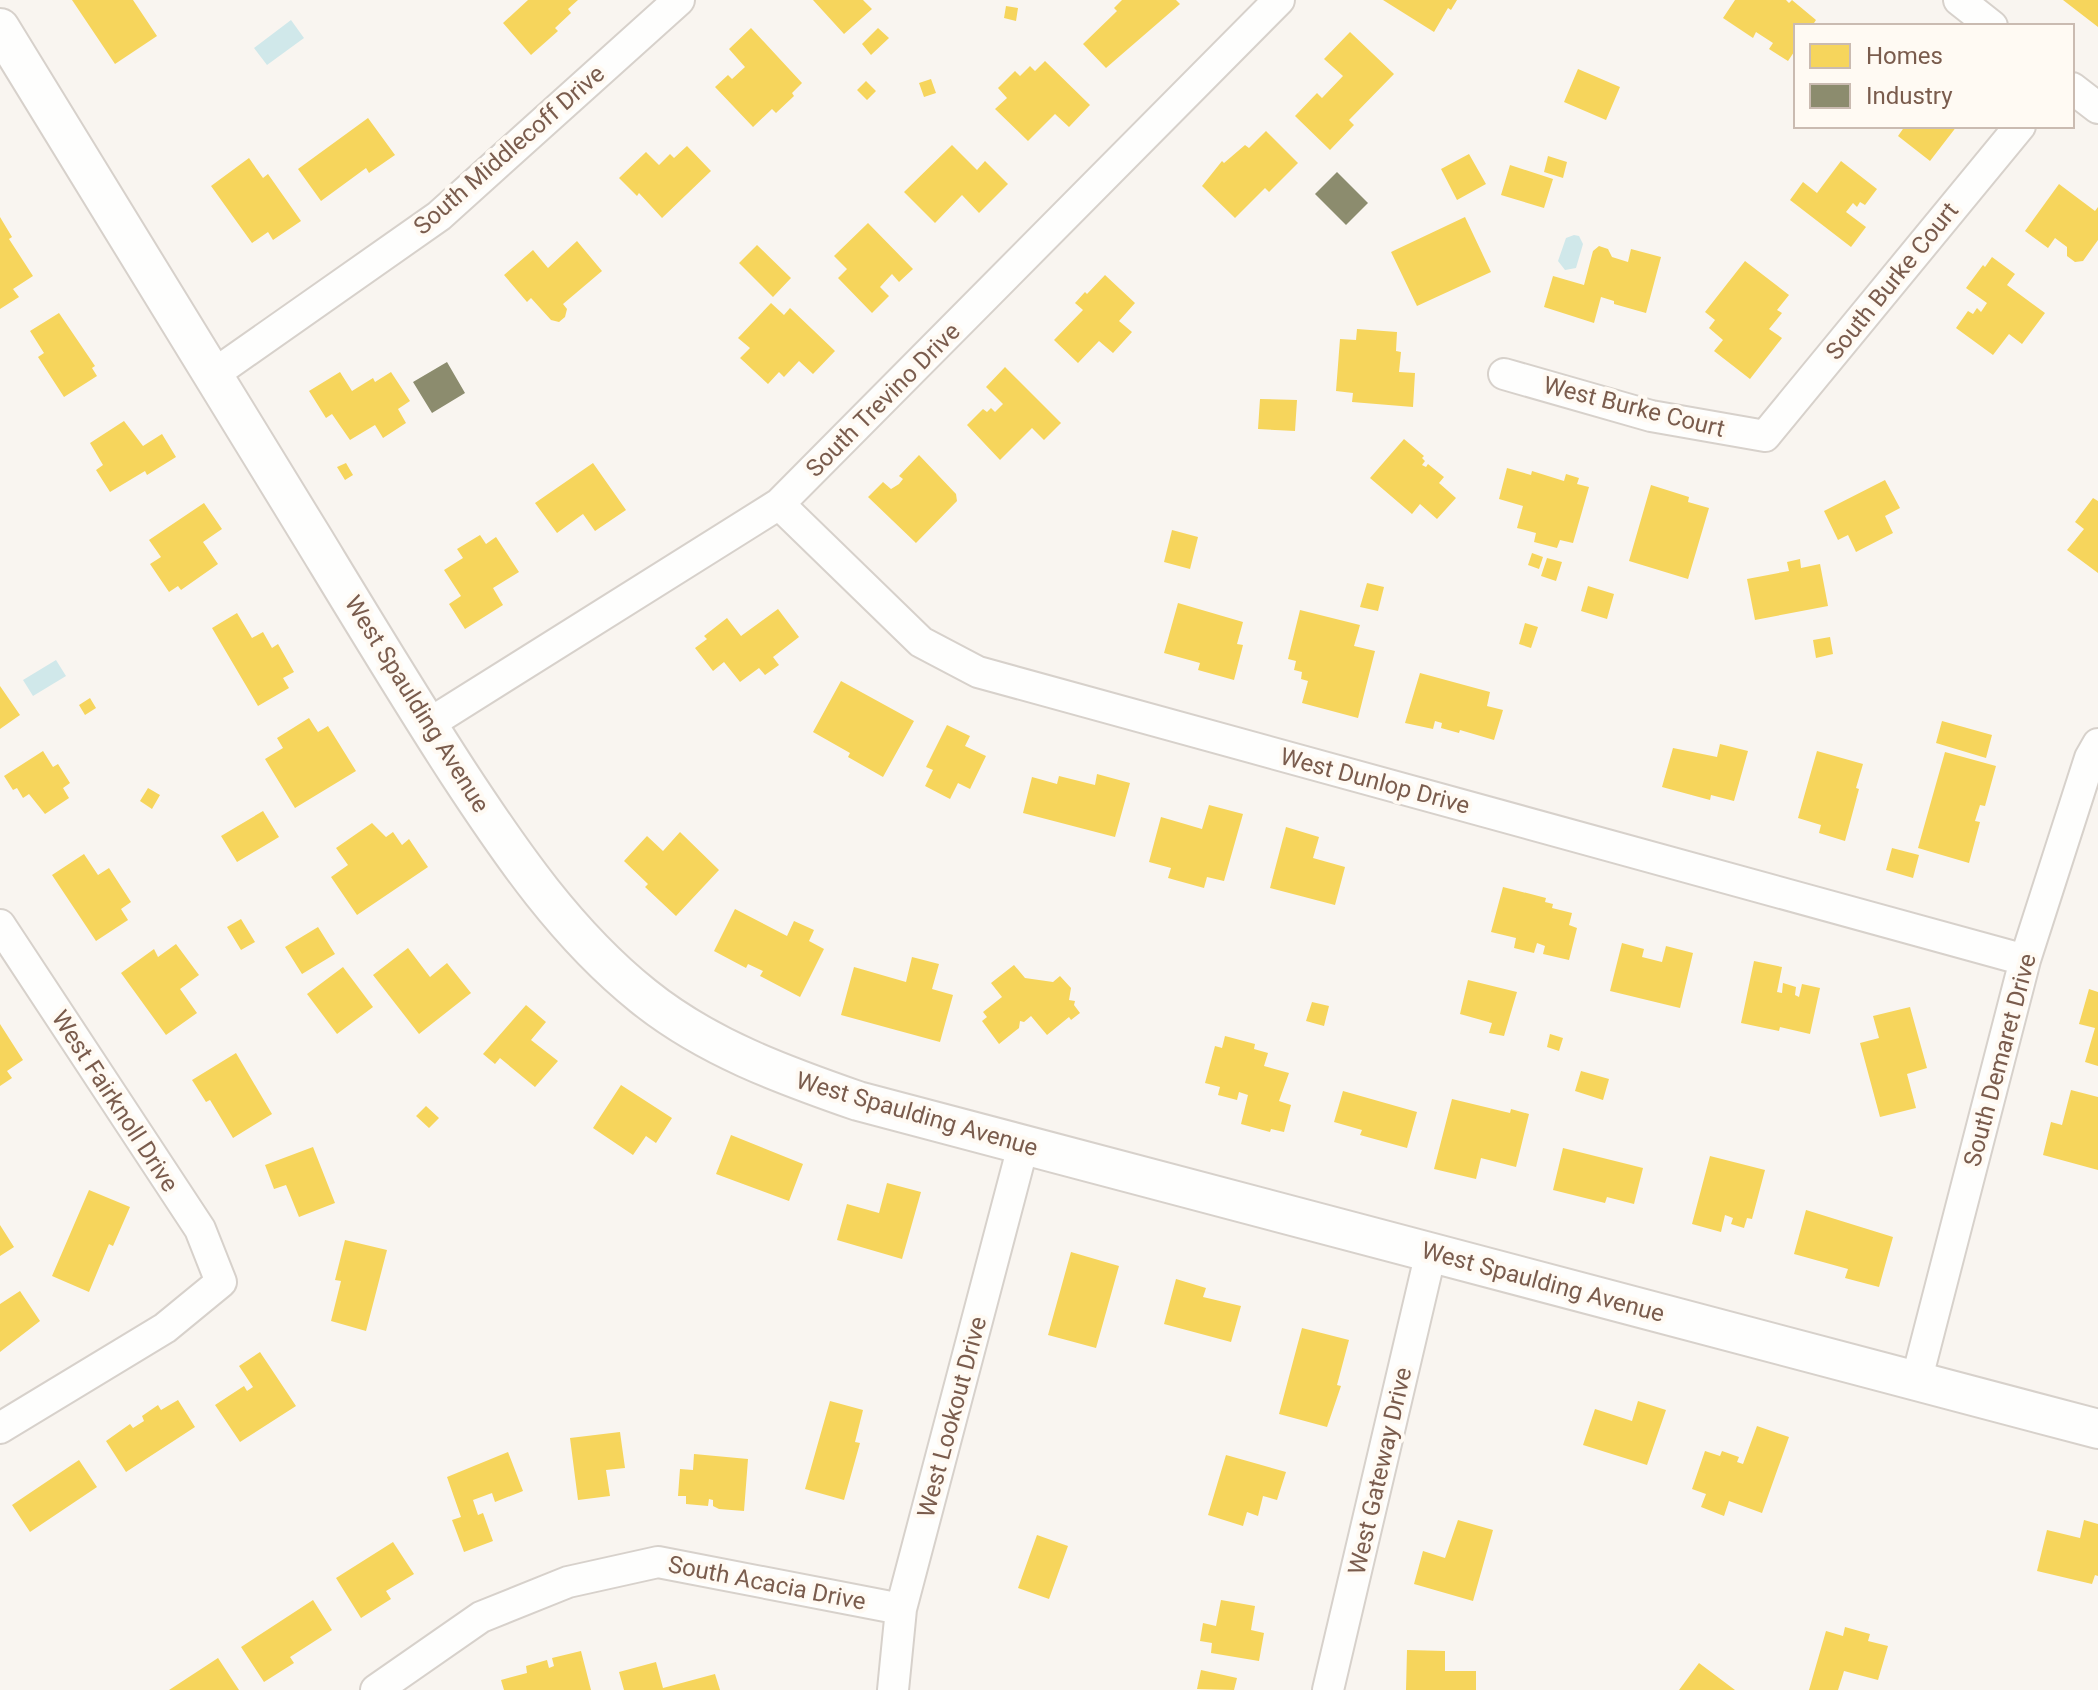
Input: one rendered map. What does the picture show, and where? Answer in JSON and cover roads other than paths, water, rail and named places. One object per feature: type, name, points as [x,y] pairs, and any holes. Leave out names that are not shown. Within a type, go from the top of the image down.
[{"type":"street","name":"South Middlecoff Drive","points":[[214,374],[439,216],[679,0]]},
{"type":"street","name":"South Trevino Drive","points":[[427,725],[779,504],[1279,0]]},
{"type":"street","points":[[1959,0],[1989,24]]},
{"type":"street","name":"West Spaulding Avenue","points":[[0,28],[427,725],[536,885],[607,965],[645,998],[686,1026],[740,1056],[858,1101],[2098,1429]]},
{"type":"street","points":[[2074,90],[2098,108]]},
{"type":"street","name":"South Burke Court","points":[[1765,436],[2018,128]]},
{"type":"street","name":"West Burke Court","points":[[1504,374],[1651,416],[1765,436]]},
{"type":"street","name":"West Dunlop Drive","points":[[779,504],[921,642],[978,672],[2025,960]]},
{"type":"street","name":"South Demaret Drive","points":[[1916,1382],[2025,960],[2090,758],[2098,744]]},
{"type":"street","name":"West Fairknoll Drive","points":[[0,925],[200,1229],[221,1282],[165,1328],[0,1428]]},
{"type":"street","name":"West Lookout Drive","points":[[893,1690],[901,1609],[1023,1146]]},
{"type":"street","name":"West Gateway Drive","points":[[1328,1690],[1431,1252]]},
{"type":"street","name":"South Acacia Drive","points":[[376,1690],[481,1617],[568,1582],[658,1562],[901,1609]]},
{"type":"water","points":[[291,20],[304,38],[267,65],[254,48]]},
{"type":"water","points":[[1579,236],[1583,244],[1576,268],[1565,270],[1558,261],[1566,238]]},
{"type":"water","points":[[56,660],[66,676],[33,696],[23,680]]}]
